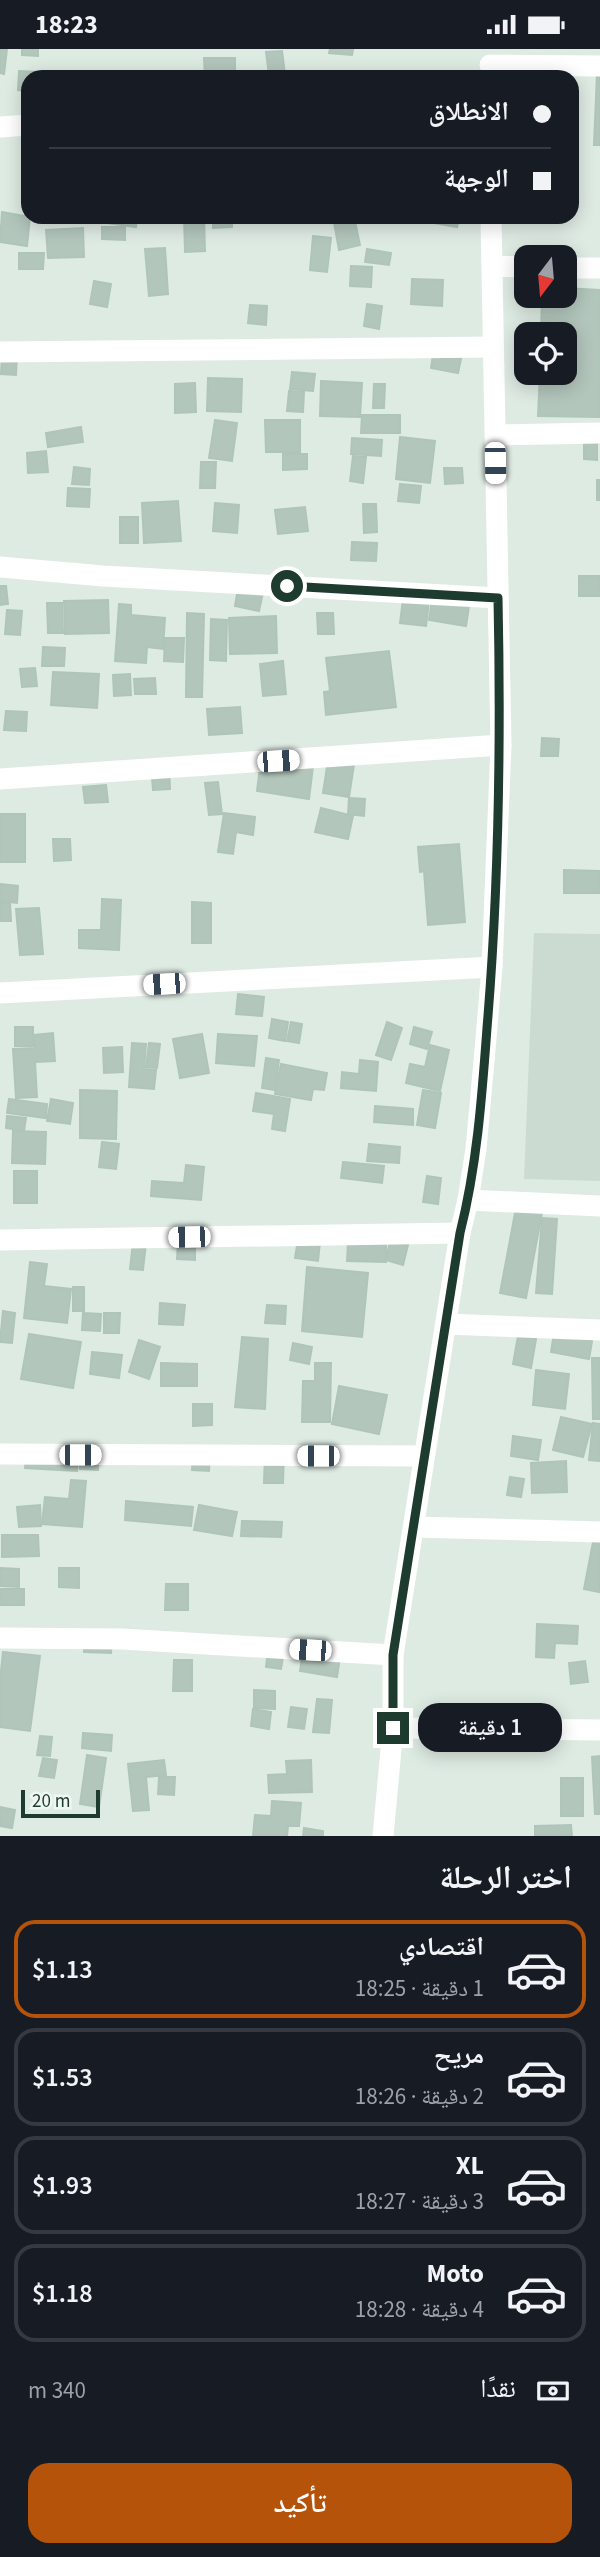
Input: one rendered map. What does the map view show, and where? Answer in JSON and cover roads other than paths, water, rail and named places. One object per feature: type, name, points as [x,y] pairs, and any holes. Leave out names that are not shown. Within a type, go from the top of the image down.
[{"type":"street","points":[[489,64],[600,66]]},
{"type":"street","points":[[0,127],[21,126]]},
{"type":"street","points":[[383,1836],[393,1728],[393,1655],[460,1233],[476,1149],[492,967],[501,745],[491,224]]},
{"type":"street","points":[[493,266],[514,267]]},
{"type":"street","points":[[578,268],[600,268]]},
{"type":"street","points":[[0,352],[493,347]]},
{"type":"street","points":[[495,435],[600,433]]},
{"type":"street","points":[[0,567],[103,576],[498,598]]},
{"type":"street","points":[[0,779],[501,745]]},
{"type":"street","points":[[0,993],[492,967]]},
{"type":"street","points":[[468,1200],[600,1206]]},
{"type":"street","points":[[0,1240],[460,1233]]},
{"type":"street","points":[[446,1324],[600,1330]]},
{"type":"street","points":[[0,1454],[424,1457]]},
{"type":"street","points":[[414,1527],[600,1532]]},
{"type":"street","points":[[0,1638],[122,1639],[393,1655]]},
{"type":"street","points":[[393,1728],[600,1730]]}]
